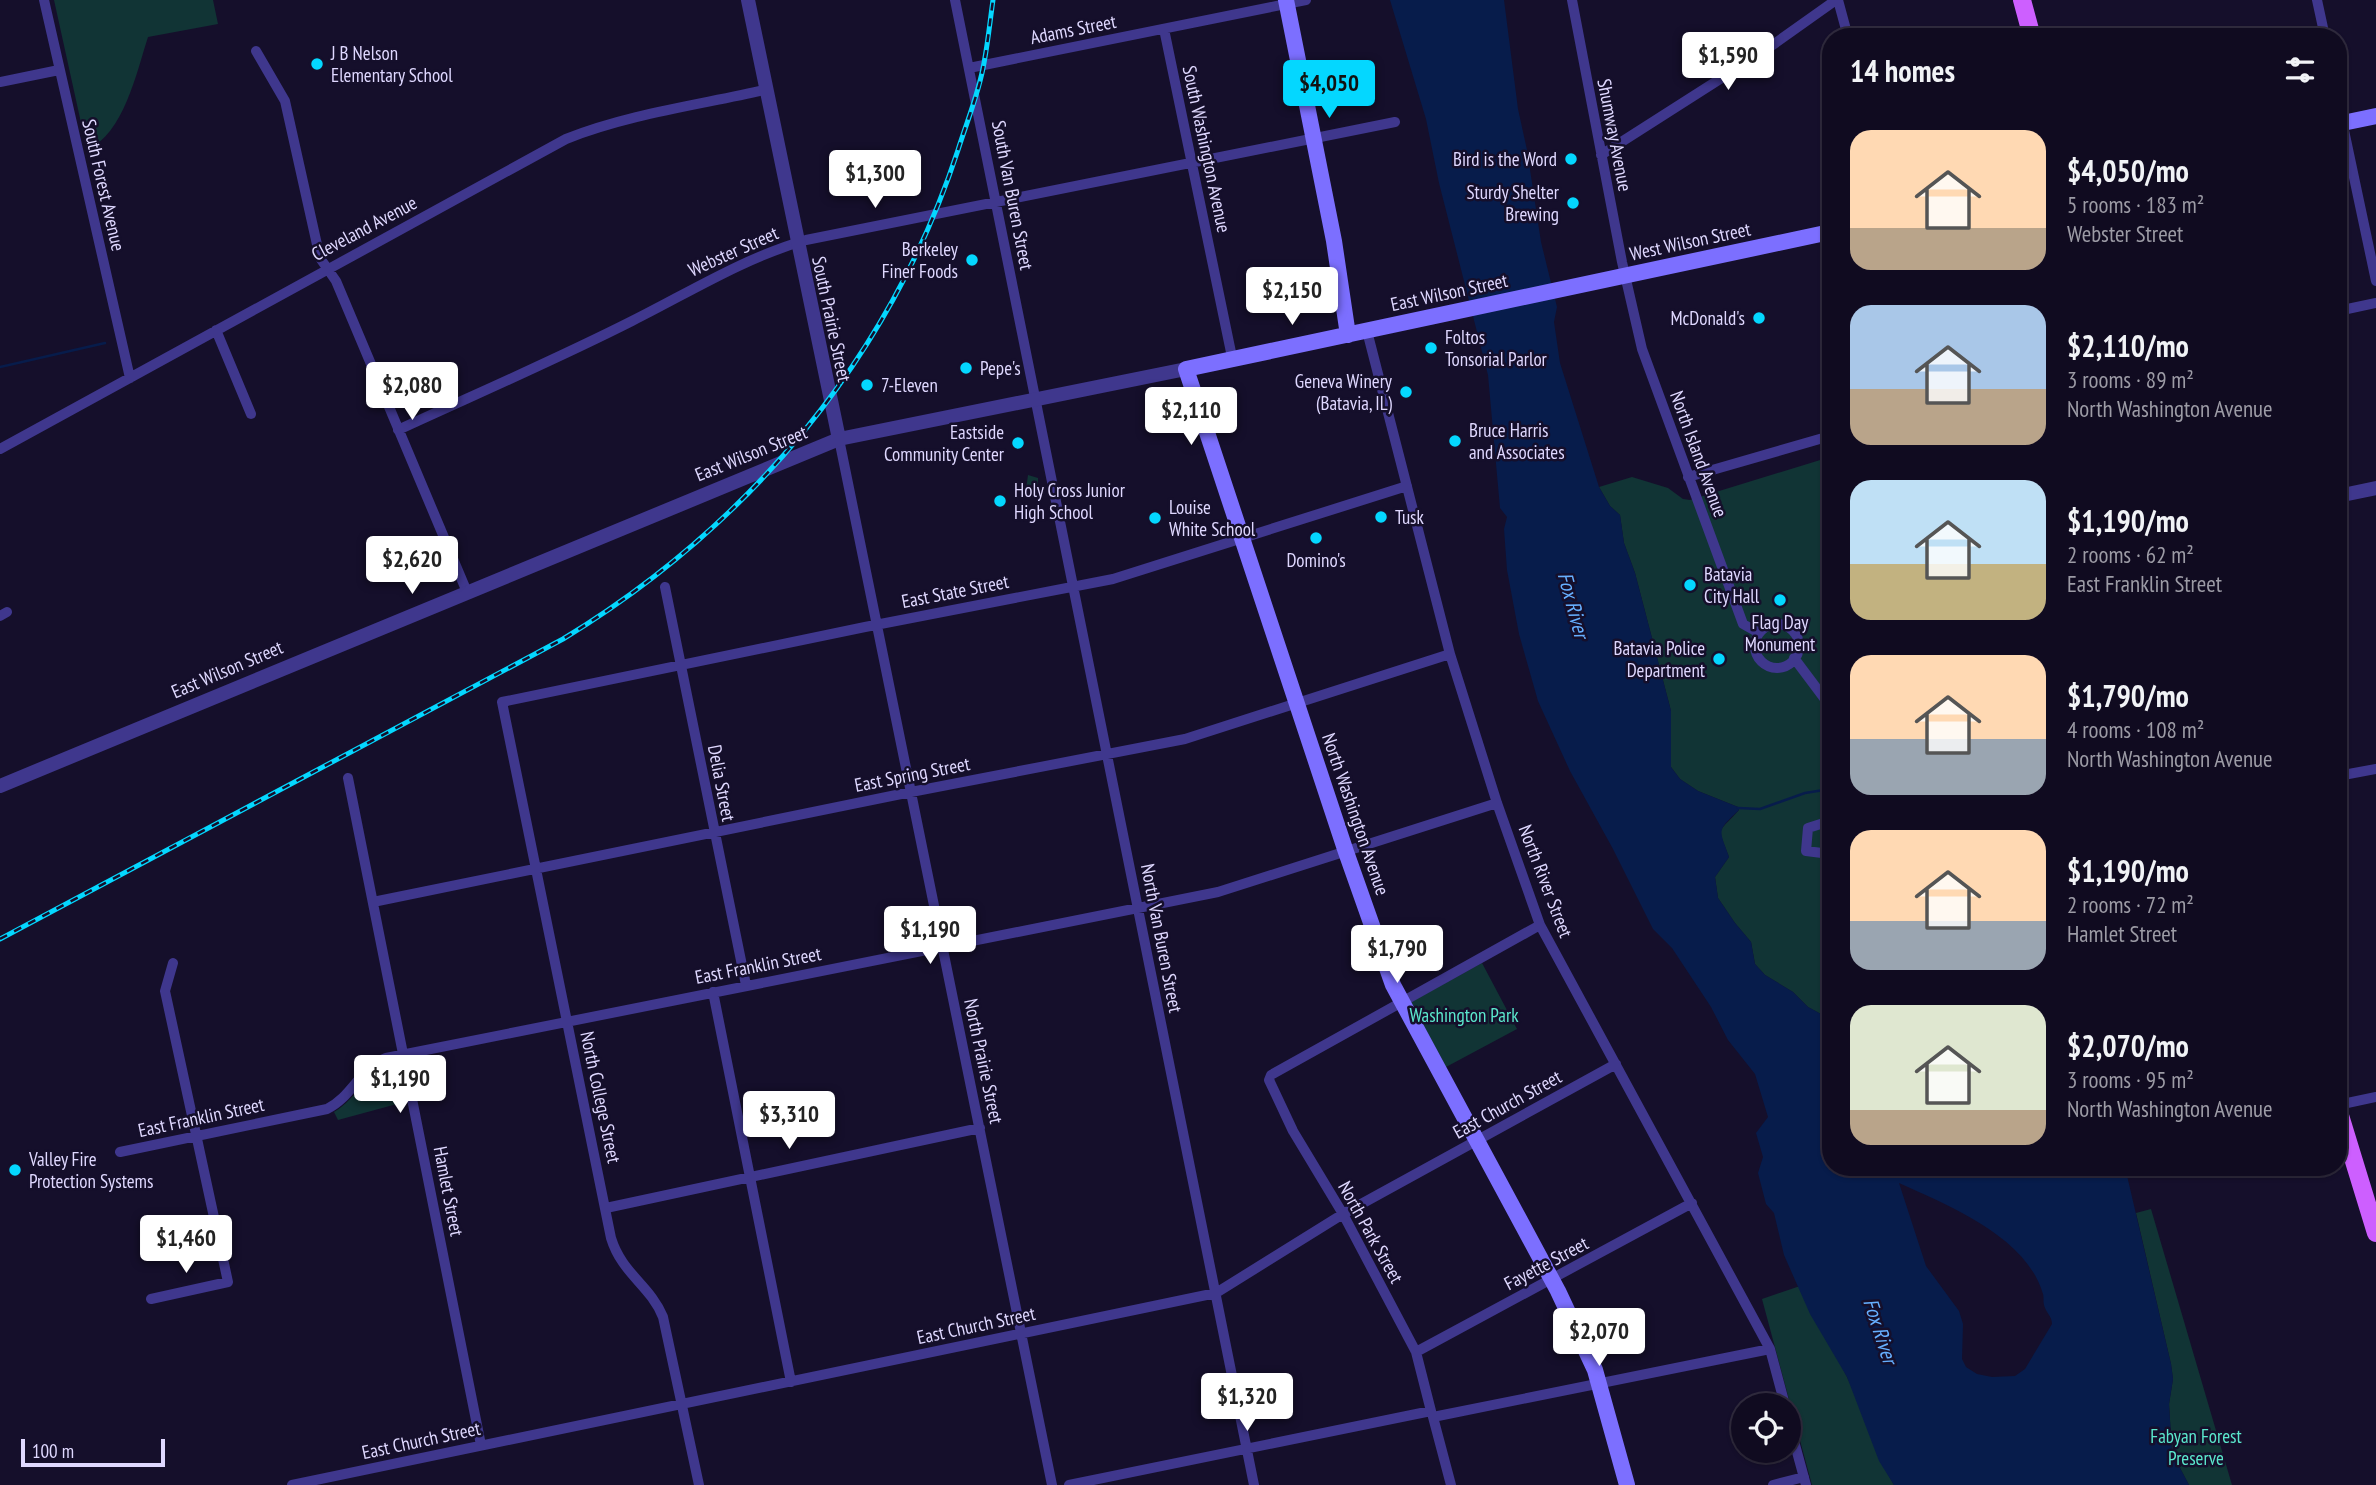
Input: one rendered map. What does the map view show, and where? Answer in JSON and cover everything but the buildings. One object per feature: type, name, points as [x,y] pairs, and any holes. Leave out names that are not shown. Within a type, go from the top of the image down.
[{"type":"main road","points":[[2022,0],[2030,28]]},
{"type":"main road","points":[[1286,2],[1334,241],[1348,335]]},
{"type":"main road","points":[[2347,122],[2376,116]]},
{"type":"main road","name":"West Wilson Street","points":[[1558,290],[1822,234]]},
{"type":"main road","name":"East Wilson Street","points":[[1186,369],[1558,290]]},
{"type":"main road","name":"North Washington Avenue","points":[[1186,369],[1346,852],[1401,1001],[1552,1280],[1600,1384],[1627,1485]]},
{"type":"main road","points":[[2347,1138],[2376,1233]]},
{"type":"street","name":"South Forest Avenue","points":[[44,0],[130,379]]},
{"type":"street","name":"South Prairie Street","points":[[748,0],[839,439]]},
{"type":"street","name":"South Van Buren Street","points":[[956,0],[1037,398]]},
{"type":"street","name":"Adams Street","points":[[969,68],[1306,0]]},
{"type":"street","name":"Shumway Avenue","points":[[1572,0],[1626,276]]},
{"type":"street","points":[[1601,155],[1837,0],[1845,28]]},
{"type":"street","points":[[2317,0],[2323,28]]},
{"type":"street","name":"South Washington Avenue","points":[[1164,29],[1232,358]]},
{"type":"street","points":[[256,51],[285,101],[320,258],[336,281],[467,592]]},
{"type":"street","points":[[0,82],[59,70]]},
{"type":"street","name":"Cleveland Avenue","points":[[0,449],[554,146],[584,132],[621,121],[765,90]]},
{"type":"street","name":"Webster Street","points":[[398,430],[632,321],[724,271],[797,242],[1395,122]]},
{"type":"street","points":[[2347,154],[2376,281]]},
{"type":"street","name":"North Island Avenue","points":[[1626,276],[1643,349],[1743,624],[1759,633],[1755,647],[1757,654],[1766,664],[1772,667],[1784,666],[1794,658]]},
{"type":"street","points":[[2347,309],[2376,303]]},
{"type":"street","points":[[216,330],[251,414]]},
{"type":"street","name":"North River Street","points":[[1367,331],[1450,654],[1497,803],[1540,925],[1770,1349],[1782,1393]]},
{"type":"street","name":"East Wilson Street","points":[[0,786],[839,439],[1186,369]]},
{"type":"street","name":"North Van Buren Street","points":[[1037,398],[1254,1485]]},
{"type":"street","points":[[1688,477],[1822,438]]},
{"type":"street","name":"North Prairie Street","points":[[839,439],[1052,1485]]},
{"type":"street","name":"East State Street","points":[[502,702],[876,624],[1074,587],[1152,568],[1407,486]]},
{"type":"street","points":[[2347,494],[2376,488]]},
{"type":"street","name":"Delia Street","points":[[665,587],[746,985]]},
{"type":"street","points":[[1759,633],[1764,628],[1778,624],[1791,629],[1798,641],[1794,658],[1822,695]]},
{"type":"street","name":"East Spring Street","points":[[373,902],[1185,739],[1450,654]]},
{"type":"street","name":"North College Street","points":[[502,702],[611,1238],[628,1272],[651,1295],[663,1317],[699,1485]]},
{"type":"street","points":[[2347,774],[2376,769]]},
{"type":"street","name":"Hamlet Street","points":[[348,778],[481,1445]]},
{"type":"street","name":"East Franklin Street","points":[[120,1152],[327,1109],[341,1101],[373,1065],[386,1058],[1218,892],[1497,803]]},
{"type":"street","points":[[1822,824],[1808,828],[1806,851],[1822,853]]},
{"type":"street","points":[[1401,1001],[1540,925]]},
{"type":"street","points":[[151,1299],[228,1282],[165,991],[173,963]]},
{"type":"street","points":[[713,992],[791,1382]]},
{"type":"street","name":"North Park Street","points":[[1401,1001],[1271,1074],[1269,1080],[1293,1131],[1343,1214],[1416,1352],[1451,1485]]},
{"type":"street","name":"East Church Street","points":[[292,1485],[1216,1293],[1343,1214],[1616,1064]]},
{"type":"street","points":[[2347,1106],[2376,1097]]},
{"type":"street","points":[[606,1208],[980,1128]]},
{"type":"street","name":"Fayette Street","points":[[1416,1352],[1692,1203]]},
{"type":"street","points":[[1069,1485],[1770,1349]]},
{"type":"street","points":[[1773,1485],[1805,1481],[1800,1463]]},
{"type":"green space","points":[[54,0],[213,0],[218,24],[148,37],[133,85],[119,117],[100,142],[87,150]]},
{"type":"green space","points":[[1822,459],[1822,1015],[1765,975],[1755,964],[1751,942],[1718,898],[1715,877],[1729,857],[1721,830],[1739,810],[1738,807],[1698,791],[1680,779],[1671,767],[1671,711],[1635,573],[1624,543],[1620,515],[1610,506],[1599,487],[1632,477],[1668,488],[1683,499],[1690,500]]},
{"type":"green space","points":[[1028,475],[1038,478],[1035,494],[1026,490]]},
{"type":"green space","name":"Washington Park","points":[[1482,963],[1517,1029],[1446,1067],[1411,1002]]},
{"type":"green space","points":[[394,1063],[400,1065],[408,1101],[338,1120],[334,1112],[376,1071]]},
{"type":"green space","name":"Fabyan Forest Preserve","points":[[2151,1209],[2232,1485],[2189,1485],[2172,1453],[2169,1404],[2173,1379],[2171,1364],[2136,1213]]},
{"type":"green space","points":[[1800,1286],[1810,1310],[1847,1377],[1880,1459],[1894,1485],[1812,1485],[1801,1444],[1801,1393],[1787,1393],[1762,1299]]},
{"type":"water","name":"Fox River","points":[[1390,0],[1504,0],[1518,109],[1541,242],[1557,307],[1554,322],[1560,363],[1599,487],[1610,506],[1620,515],[1624,543],[1635,573],[1671,711],[1671,767],[1680,779],[1698,791],[1738,807],[1739,810],[1722,831],[1729,857],[1715,877],[1718,898],[1751,942],[1755,964],[1765,975],[1822,1015],[1822,1176],[2127,1176],[2171,1364],[2173,1379],[2169,1404],[2172,1453],[2189,1485],[1894,1485],[1879,1461],[1847,1377],[1810,1314],[1784,1255],[1774,1213],[1766,1204],[1758,1173],[1763,1157],[1756,1133],[1768,1117],[1755,1074],[1728,1040],[1711,1007],[1672,948],[1653,929],[1570,771],[1538,701],[1519,634],[1507,570],[1504,529],[1507,517],[1500,508],[1488,375],[1439,183],[1426,119]],"holes":[[[1899,1183],[1962,1213],[2003,1239],[2020,1255],[2034,1274],[2043,1294],[2044,1305],[2052,1324],[2025,1369],[2015,1376],[1992,1377],[1977,1374],[1966,1367],[1962,1359],[1963,1324],[1959,1311],[1926,1266]]]},
{"type":"waterway","points":[[0,367],[105,343]]},
{"type":"waterway","points":[[1738,808],[1760,809],[1805,793],[1822,790]]},
{"type":"railway","points":[[0,939],[563,639],[631,594],[694,544],[752,489],[805,430],[852,366],[894,298],[929,226],[973,107],[984,63],[993,0]]},
{"type":"place","name":"J B Nelson Elementary School","points":[[317,64]]},
{"type":"place","name":"Bird is the Word","points":[[1571,159]]},
{"type":"place","name":"Sturdy Shelter Brewing","points":[[1573,203]]},
{"type":"place","name":"Berkeley Finer Foods","points":[[972,260]]},
{"type":"place","name":"McDonald's","points":[[1759,318]]},
{"type":"place","name":"Foltos Tonsorial Parlor","points":[[1431,348]]},
{"type":"place","name":"Pepe's","points":[[966,368]]},
{"type":"place","name":"7-Eleven","points":[[867,385]]},
{"type":"place","name":"Geneva Winery (Batavia, IL)","points":[[1406,392]]},
{"type":"place","name":"Bruce Harris and Associates","points":[[1455,441]]},
{"type":"place","name":"Eastside Community Center","points":[[1018,443]]},
{"type":"place","name":"Holy Cross Junior High School","points":[[1000,501]]},
{"type":"place","name":"Tusk","points":[[1381,517]]},
{"type":"place","name":"Louise White School","points":[[1155,518]]},
{"type":"place","name":"Domino's","points":[[1316,538]]},
{"type":"place","name":"Batavia City Hall","points":[[1690,585]]},
{"type":"place","name":"Flag Day Monument","points":[[1780,600]]},
{"type":"place","name":"Batavia Police Department","points":[[1719,659]]},
{"type":"place","name":"Valley Fire Protection Systems","points":[[15,1170]]}]
